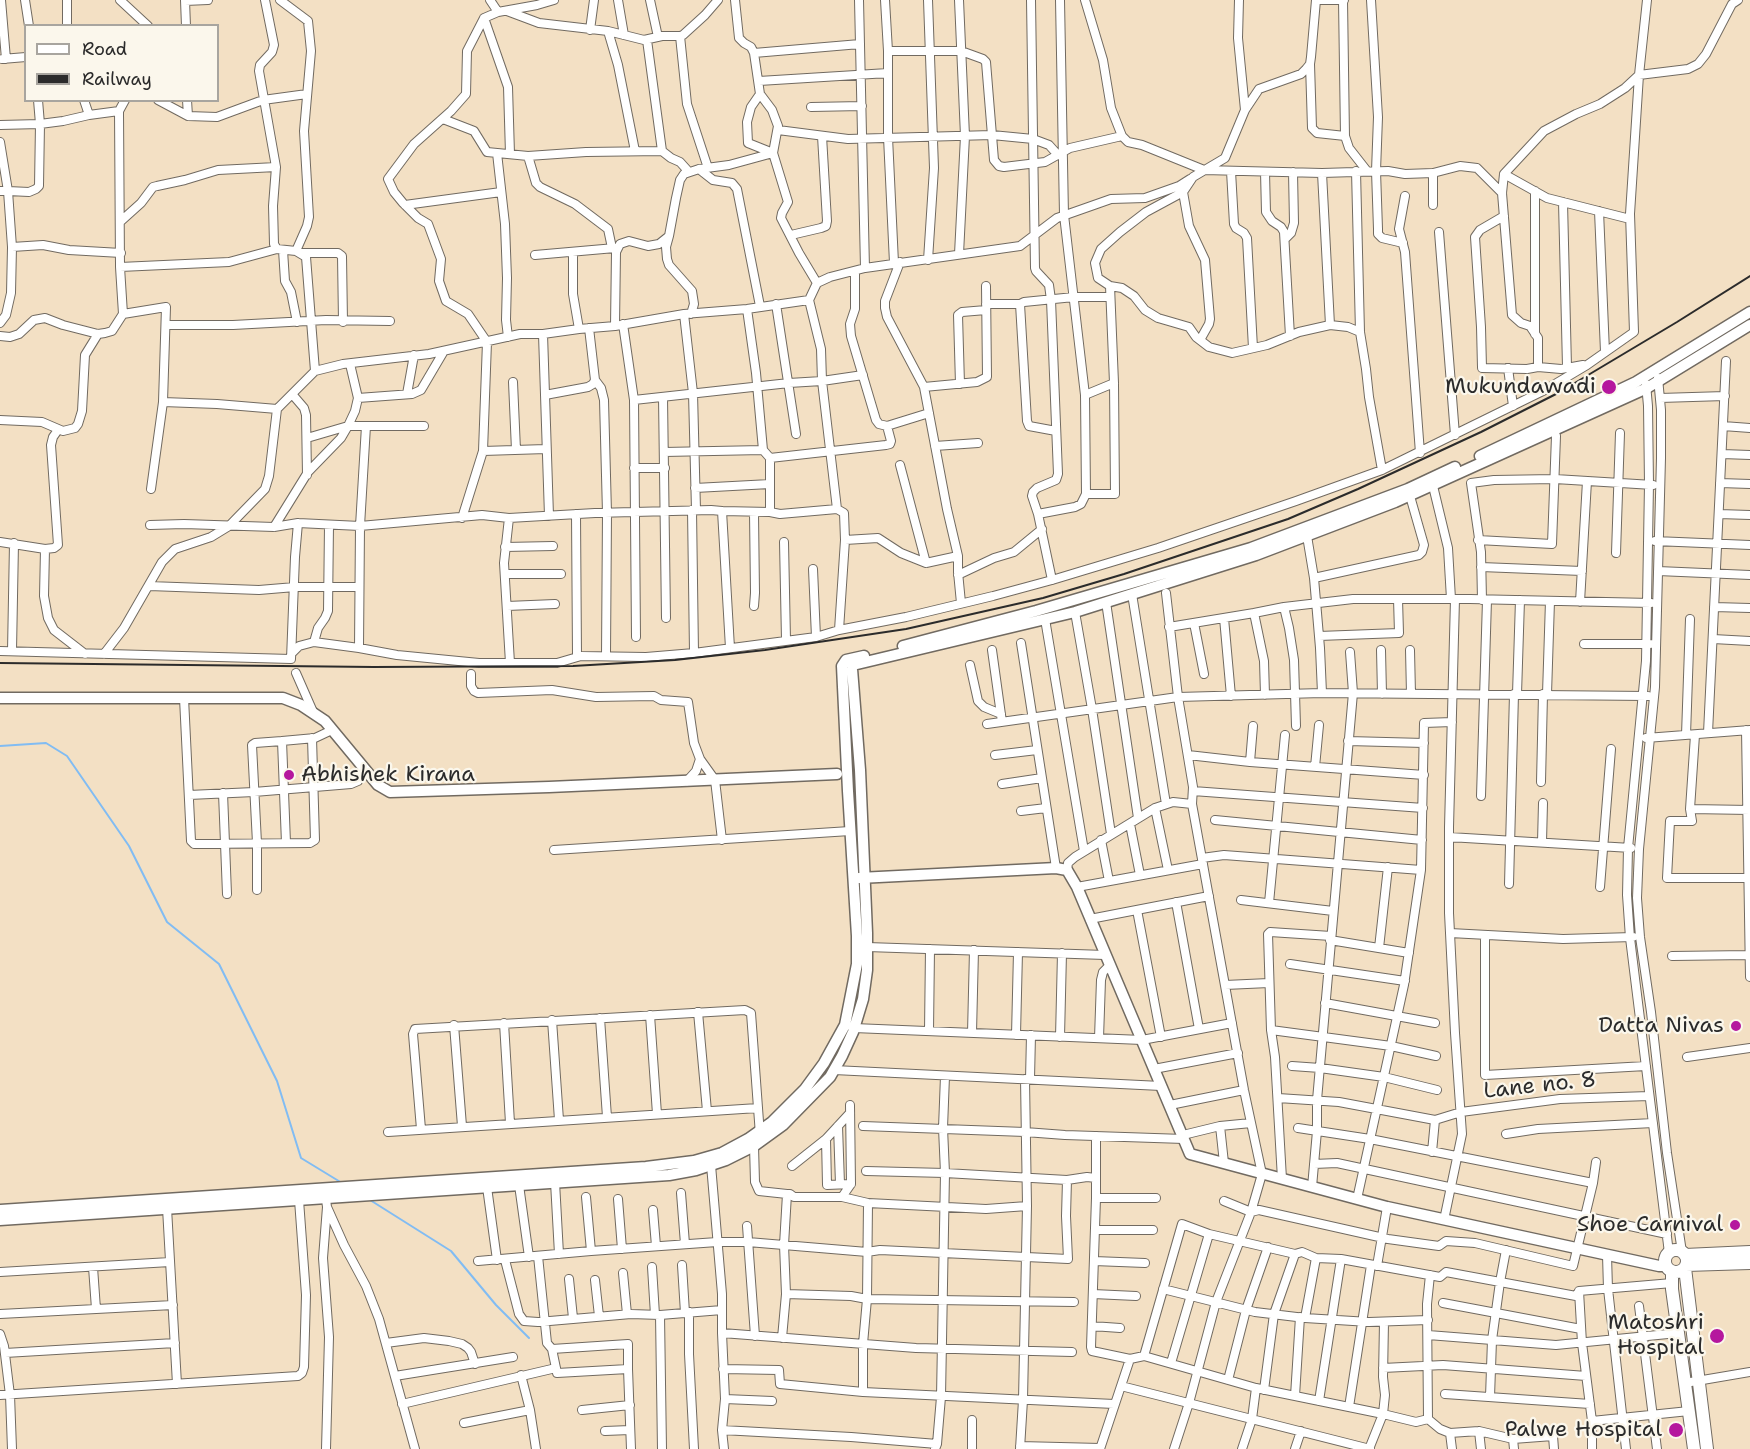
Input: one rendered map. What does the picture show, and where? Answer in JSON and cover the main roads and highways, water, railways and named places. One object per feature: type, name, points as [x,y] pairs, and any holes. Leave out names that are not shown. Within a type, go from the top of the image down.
[{"type":"main road","points":[[1681,1259],[1750,1252]]},
{"type":"main road","points":[[1707,1449],[1678,1333],[1666,1257],[1750,1263]]},
{"type":"main road","points":[[1670,1273],[1677,1272],[1681,1259]]},
{"type":"main road","points":[[1681,1259],[1691,1382],[1689,1411],[1694,1449]]},
{"type":"waterway","points":[[0,746],[46,743],[67,756],[129,846],[167,922],[219,964],[277,1081],[301,1158],[342,1183]]},
{"type":"waterway","points":[[370,1200],[451,1251],[496,1305],[529,1338]]},
{"type":"railway","points":[[0,663],[374,667],[573,666],[675,660],[765,650],[906,629],[1043,598],[1124,574],[1288,519],[1481,432],[1558,393],[1750,276]]},
{"type":"place","name":"Mukundawadi","points":[[1609,387]]},
{"type":"place","name":"Abhishek Kirana","points":[[289,775]]},
{"type":"place","name":"Datta Nivas","points":[[1736,1026]]},
{"type":"place","name":"Shoe Carnival","points":[[1735,1225]]},
{"type":"place","name":"Matoshri Hospital","points":[[1717,1336]]},
{"type":"place","name":"Palwe Hospital","points":[[1676,1430]]}]
